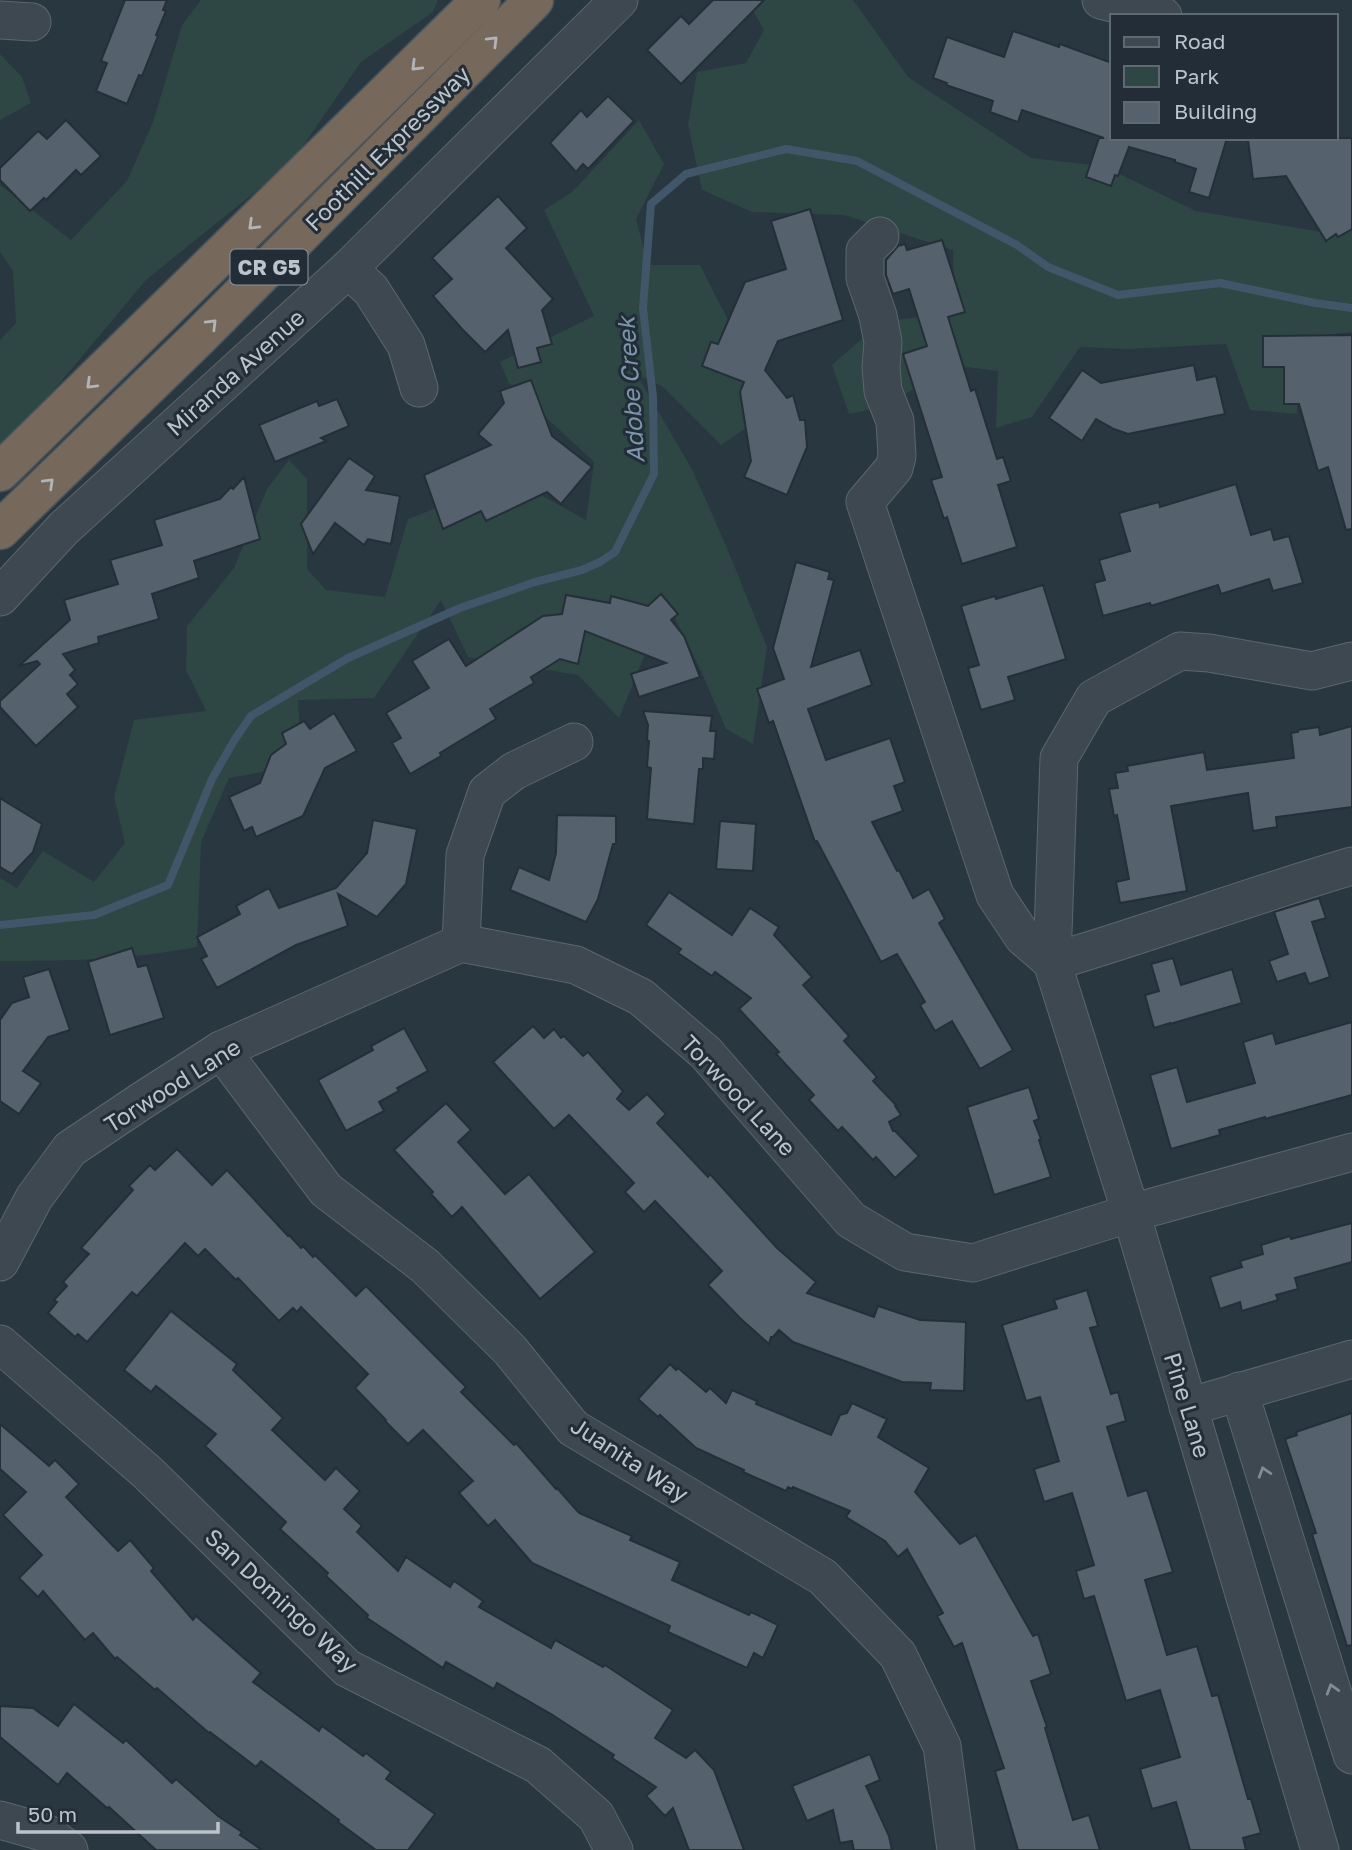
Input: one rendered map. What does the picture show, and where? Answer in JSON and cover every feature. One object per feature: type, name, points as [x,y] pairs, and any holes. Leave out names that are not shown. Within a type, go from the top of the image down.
[{"type":"highway","name":"Foothill Expressway","points":[[0,472],[481,0]]},
{"type":"highway","name":"Foothill Expressway","points":[[0,530],[199,337],[534,0]]},
{"type":"street","name":"Miranda Avenue","points":[[0,597],[64,528],[348,269],[619,0]]},
{"type":"street","points":[[1101,0],[1155,14]]},
{"type":"street","points":[[880,236],[865,251],[865,278],[878,316],[883,342],[883,391],[895,421],[897,456],[894,468],[865,502],[995,895],[1023,937],[1052,962]]},
{"type":"street","points":[[348,269],[371,290],[406,345],[419,388]]},
{"type":"street","points":[[1052,962],[1059,758],[1094,698],[1180,651],[1209,653],[1312,671],[1352,661]]},
{"type":"street","points":[[461,943],[465,855],[487,792],[514,771],[573,742]]},
{"type":"street","points":[[1052,962],[1352,866]]},
{"type":"street","name":"Torwood Lane","points":[[0,1262],[34,1198],[70,1149],[220,1051],[461,943],[576,965],[641,997],[706,1053],[851,1220],[905,1252],[973,1263],[1130,1213],[1352,1152]]},
{"type":"street","name":"Pine Lane","points":[[1052,962],[1130,1213],[1320,1850]]},
{"type":"street","name":"Juanita Way","points":[[220,1051],[326,1190],[425,1266],[510,1350],[573,1428],[823,1577],[898,1655],[942,1746],[956,1850]]},
{"type":"street","name":"San Domingo Way","points":[[0,1344],[148,1473],[347,1668],[538,1765],[596,1816],[614,1850]]},
{"type":"street","points":[[1188,1407],[1352,1359]]},
{"type":"street","points":[[1240,1391],[1352,1755]]},
{"type":"street","points":[[0,1820],[46,1833],[69,1850]]},
{"type":"green space","points":[[201,0],[438,0],[433,12],[361,62],[291,163],[146,280],[13,439],[0,449],[0,340],[16,323],[13,271],[0,252],[0,185],[71,240],[127,181],[153,122],[182,25]]},
{"type":"green space","points":[[747,0],[853,0],[908,77],[1031,158],[1103,166],[1196,211],[1334,234],[1352,227],[1352,332],[1297,338],[1297,414],[1250,410],[1226,344],[1127,349],[1080,347],[1032,417],[996,428],[998,371],[951,365],[887,406],[849,414],[832,365],[882,321],[955,314],[953,250],[844,215],[752,212],[702,190],[688,125],[697,72],[746,63],[764,30]]},
{"type":"green space","points":[[0,54],[22,77],[31,103],[0,120]]},
{"type":"green space","points":[[639,120],[664,164],[636,219],[648,265],[700,265],[727,318],[758,420],[721,445],[662,386],[637,375],[693,471],[767,647],[753,744],[726,729],[675,618],[633,601],[646,652],[619,718],[578,675],[468,657],[441,600],[374,698],[298,700],[302,765],[229,778],[201,842],[197,947],[99,959],[0,961],[0,878],[17,888],[43,851],[94,882],[125,843],[114,797],[134,720],[206,711],[186,670],[187,626],[234,568],[267,489],[289,460],[307,479],[307,569],[326,590],[385,597],[408,519],[512,479],[586,520],[594,462],[509,383],[500,362],[594,316],[544,210],[572,192]]},
{"type":"building","points":[[125,0],[167,0],[163,10],[166,11],[156,35],[158,36],[127,104],[96,91],[107,63],[101,61]]},
{"type":"building","points":[[713,0],[764,0],[681,84],[647,50],[681,16],[689,24]]},
{"type":"building","points":[[1013,31],[1110,62],[1110,140],[1226,140],[1209,198],[1189,192],[1196,169],[1129,147],[1118,176],[1115,175],[1111,186],[1086,177],[1099,138],[1104,138],[1022,110],[1018,122],[990,112],[993,101],[933,78],[947,37],[1004,57]]},
{"type":"building","points":[[608,96],[634,121],[588,169],[583,164],[576,172],[550,143],[581,110],[587,117]]},
{"type":"building","points":[[66,120],[101,156],[81,175],[76,170],[46,200],[44,198],[30,211],[0,180],[0,168],[38,131],[47,139]]},
{"type":"building","points":[[1352,138],[1352,229],[1338,237],[1336,234],[1326,241],[1286,176],[1253,179],[1248,140]]},
{"type":"building","points":[[498,196],[527,228],[506,248],[553,299],[542,310],[552,344],[537,348],[541,362],[518,368],[508,330],[485,352],[433,296],[452,279],[432,258]]},
{"type":"building","points":[[810,209],[843,320],[778,341],[765,370],[787,398],[793,395],[800,420],[805,420],[807,447],[787,495],[744,477],[751,461],[740,392],[744,382],[702,366],[711,342],[718,344],[745,282],[786,269],[771,221]]},
{"type":"building","points":[[942,240],[965,312],[948,317],[971,391],[975,389],[997,459],[1003,457],[1011,481],[998,485],[1017,547],[962,564],[947,517],[944,519],[931,480],[942,477],[903,354],[927,346],[909,289],[893,294],[886,275],[886,260],[898,246],[905,244],[907,250]]},
{"type":"building","points":[[1352,335],[1352,529],[1346,530],[1328,467],[1318,471],[1299,404],[1284,404],[1284,367],[1263,367],[1263,336]]},
{"type":"building","points":[[1194,365],[1197,380],[1216,376],[1225,414],[1128,434],[1096,419],[1082,441],[1049,418],[1082,370],[1101,383]]},
{"type":"building","points":[[531,380],[552,436],[592,467],[561,504],[547,492],[486,521],[481,511],[443,529],[424,475],[491,445],[478,434],[504,403],[500,391]]},
{"type":"building","points":[[337,399],[349,426],[321,438],[326,441],[275,462],[259,425],[317,401],[319,406]]},
{"type":"building","points":[[349,458],[375,476],[366,490],[400,496],[391,544],[368,539],[364,545],[335,523],[313,554],[301,524]]},
{"type":"building","points":[[244,477],[260,539],[194,561],[199,578],[152,594],[159,619],[98,637],[99,643],[63,654],[75,670],[70,675],[78,684],[67,694],[78,707],[36,746],[0,707],[0,701],[40,664],[37,661],[19,666],[70,620],[64,600],[118,584],[110,560],[162,545],[154,520],[220,499]]},
{"type":"building","points":[[1236,484],[1251,535],[1271,529],[1274,540],[1289,536],[1303,583],[1273,591],[1269,579],[1221,594],[1218,585],[1151,606],[1150,603],[1103,616],[1094,583],[1105,580],[1099,560],[1130,551],[1119,513],[1159,502],[1160,507]]},
{"type":"building","points":[[796,562],[830,572],[828,579],[834,580],[811,667],[860,650],[872,685],[808,709],[826,760],[890,738],[905,782],[894,786],[903,811],[872,822],[913,898],[929,889],[945,919],[939,923],[1013,1050],[980,1069],[952,1021],[935,1031],[920,1005],[925,1002],[897,954],[881,962],[817,841],[815,842],[773,721],[769,723],[757,689],[784,679],[773,648]]},
{"type":"building","points":[[1043,585],[1066,659],[1008,677],[1015,700],[981,710],[968,668],[979,665],[961,606]]},
{"type":"building","points":[[661,594],[678,614],[671,620],[684,636],[700,677],[639,697],[631,674],[666,663],[585,631],[578,664],[560,659],[531,677],[534,683],[490,709],[496,719],[410,774],[392,743],[401,738],[386,713],[429,688],[412,661],[449,639],[466,666],[543,616],[562,614],[566,595],[610,603],[611,596],[648,606]]},
{"type":"building","points":[[643,711],[712,716],[710,731],[716,731],[714,759],[703,758],[703,769],[699,769],[694,824],[647,819],[651,768],[647,767],[648,725]]},
{"type":"building","points":[[334,713],[357,751],[325,768],[303,816],[256,837],[252,827],[244,831],[229,797],[260,783],[271,755],[286,744],[282,733],[304,721],[310,729]]},
{"type":"building","points":[[1352,726],[1352,807],[1276,817],[1277,827],[1253,831],[1248,793],[1171,806],[1187,891],[1120,903],[1116,882],[1129,879],[1117,815],[1114,816],[1109,789],[1118,788],[1115,773],[1128,771],[1127,766],[1204,752],[1207,770],[1294,758],[1291,733],[1319,727],[1320,735]]},
{"type":"building","points":[[0,798],[42,824],[33,852],[12,874],[0,867]]},
{"type":"building","points":[[557,815],[616,816],[616,844],[613,844],[598,899],[586,922],[510,890],[519,867],[549,880],[556,853]]},
{"type":"building","points":[[373,820],[417,829],[406,884],[377,917],[338,894],[348,926],[296,945],[217,988],[201,959],[207,956],[197,937],[240,914],[236,906],[269,888],[279,908],[336,888],[367,853]]},
{"type":"building","points":[[720,821],[756,824],[753,871],[716,869]]},
{"type":"building","points":[[669,892],[732,935],[750,908],[779,927],[774,935],[812,977],[803,985],[849,1036],[844,1041],[877,1077],[873,1081],[896,1105],[901,1115],[889,1122],[893,1131],[919,1156],[895,1178],[876,1157],[873,1160],[842,1127],[838,1131],[809,1100],[814,1095],[739,1009],[751,998],[715,972],[712,976],[678,953],[681,949],[646,925]]},
{"type":"building","points":[[1319,898],[1326,918],[1312,922],[1330,977],[1309,984],[1305,973],[1277,982],[1269,961],[1288,954],[1274,912]]},
{"type":"building","points":[[132,948],[138,967],[147,965],[164,1018],[110,1035],[88,962]]},
{"type":"building","points":[[1173,958],[1181,985],[1232,969],[1242,1003],[1154,1028],[1145,995],[1159,991],[1151,964]]},
{"type":"building","points":[[49,969],[70,1030],[48,1037],[23,1071],[41,1083],[19,1114],[0,1101],[0,1020],[12,1003],[29,997],[23,977]]},
{"type":"building","points":[[1352,1022],[1352,1095],[1219,1130],[1220,1135],[1171,1149],[1150,1075],[1177,1067],[1187,1102],[1255,1083],[1243,1042],[1273,1033],[1276,1044]]},
{"type":"building","points":[[533,1026],[544,1038],[554,1029],[583,1056],[588,1052],[623,1091],[617,1099],[629,1110],[647,1094],[666,1114],[657,1123],[708,1177],[710,1174],[777,1248],[816,1282],[807,1293],[874,1317],[878,1306],[920,1320],[966,1322],[964,1391],[930,1390],[931,1383],[902,1382],[793,1342],[779,1330],[771,1337],[769,1344],[708,1285],[722,1271],[655,1201],[644,1212],[625,1192],[634,1183],[569,1115],[554,1129],[493,1062]]},
{"type":"building","points":[[404,1028],[428,1071],[397,1088],[399,1091],[379,1102],[384,1111],[346,1131],[318,1080],[373,1050],[371,1046]]},
{"type":"building","points":[[1029,1087],[1039,1119],[1034,1121],[1051,1177],[994,1195],[967,1107]]},
{"type":"building","points":[[446,1103],[471,1130],[458,1142],[505,1194],[529,1174],[595,1252],[540,1299],[462,1207],[452,1217],[394,1150]]},
{"type":"building","points":[[177,1149],[212,1185],[227,1170],[288,1236],[313,1257],[315,1255],[356,1296],[366,1286],[466,1387],[461,1392],[514,1445],[516,1443],[579,1513],[632,1536],[630,1540],[680,1562],[672,1580],[749,1615],[751,1612],[778,1625],[763,1658],[754,1653],[747,1668],[668,1632],[670,1626],[532,1563],[495,1520],[488,1526],[459,1493],[473,1481],[423,1430],[408,1444],[355,1388],[368,1374],[301,1307],[297,1312],[293,1308],[279,1321],[238,1278],[236,1280],[205,1249],[198,1256],[185,1243],[137,1296],[132,1292],[87,1342],[78,1334],[75,1337],[48,1313],[57,1302],[54,1300],[67,1286],[63,1282],[89,1254],[81,1248],[133,1190],[129,1186],[150,1165],[155,1170]]},
{"type":"building","points":[[1352,1223],[1352,1262],[1295,1278],[1298,1289],[1276,1295],[1278,1300],[1242,1311],[1240,1302],[1220,1309],[1210,1277],[1242,1267],[1240,1261],[1263,1254],[1261,1245]]},
{"type":"building","points":[[1087,1290],[1098,1326],[1090,1328],[1111,1394],[1118,1392],[1126,1421],[1107,1427],[1128,1496],[1147,1490],[1173,1572],[1145,1580],[1167,1655],[1197,1646],[1212,1696],[1218,1695],[1248,1799],[1251,1799],[1261,1833],[1243,1838],[1246,1850],[1190,1850],[1176,1802],[1152,1809],[1140,1769],[1180,1757],[1160,1690],[1126,1701],[1094,1596],[1084,1599],[1076,1571],[1094,1565],[1072,1493],[1044,1502],[1034,1469],[1059,1461],[1040,1397],[1026,1401],[1002,1325],[1057,1308],[1054,1300]]},
{"type":"building","points":[[171,1311],[237,1364],[233,1370],[283,1418],[272,1430],[325,1480],[336,1468],[360,1491],[344,1509],[362,1526],[357,1532],[398,1571],[406,1557],[450,1587],[454,1581],[483,1601],[479,1607],[551,1648],[555,1640],[603,1667],[605,1665],[673,1710],[655,1738],[686,1758],[695,1750],[714,1770],[744,1850],[689,1850],[673,1808],[665,1816],[646,1796],[656,1787],[612,1758],[614,1755],[497,1683],[494,1689],[446,1662],[443,1668],[367,1618],[368,1615],[326,1576],[328,1573],[280,1529],[286,1522],[205,1446],[216,1434],[156,1386],[151,1392],[124,1370]]},
{"type":"building","points":[[670,1364],[706,1392],[710,1388],[726,1403],[732,1390],[757,1401],[756,1404],[831,1435],[840,1415],[847,1413],[852,1403],[887,1419],[878,1437],[929,1468],[915,1492],[960,1544],[976,1535],[1033,1636],[1038,1634],[1051,1674],[1031,1681],[1073,1820],[1089,1815],[1100,1850],[1018,1850],[995,1771],[1004,1768],[962,1643],[954,1647],[937,1616],[943,1613],[907,1549],[898,1557],[885,1541],[846,1517],[850,1511],[793,1487],[788,1487],[786,1491],[696,1448],[638,1399]]},
{"type":"building","points":[[1352,1413],[1352,1645],[1347,1646],[1312,1534],[1316,1533],[1285,1439],[1297,1435],[1296,1432]]},
{"type":"building","points":[[0,1424],[49,1466],[55,1460],[79,1484],[66,1497],[118,1551],[130,1540],[154,1568],[151,1571],[193,1620],[196,1616],[261,1673],[253,1682],[319,1731],[322,1726],[363,1756],[366,1753],[391,1772],[386,1779],[435,1814],[408,1850],[376,1850],[261,1761],[256,1767],[209,1733],[117,1657],[115,1659],[93,1633],[85,1640],[43,1591],[38,1597],[19,1578],[42,1555],[3,1515],[26,1492],[0,1469]]},
{"type":"building","points":[[74,1704],[123,1743],[126,1740],[172,1783],[176,1779],[218,1816],[242,1832],[240,1835],[262,1850],[156,1850],[67,1773],[58,1785],[0,1737],[0,1706],[33,1708],[58,1726]]},
{"type":"building","points":[[870,1754],[880,1780],[866,1786],[889,1836],[892,1850],[854,1850],[852,1841],[840,1843],[833,1810],[807,1821],[792,1786]]},
{"type":"waterway","name":"Adobe Creek","points":[[0,925],[94,915],[168,885],[212,779],[251,716],[348,658],[460,608],[535,582],[582,570],[615,552],[654,474],[653,397],[643,308],[651,204],[686,174],[786,149],[857,161],[1017,245],[1048,267],[1118,295],[1220,283],[1352,308]]}]
